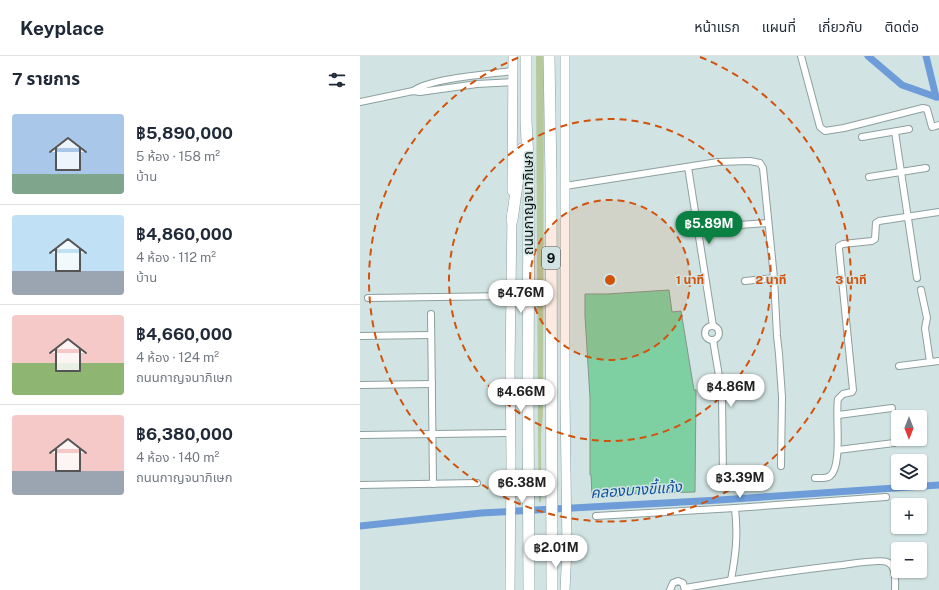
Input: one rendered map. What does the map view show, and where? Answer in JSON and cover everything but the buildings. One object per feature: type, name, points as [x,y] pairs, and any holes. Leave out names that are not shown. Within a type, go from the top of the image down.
[{"type":"highway","name":"ถนนกาญจนาภิเษก","points":[[526,56],[526,121],[529,181],[529,590]]},
{"type":"highway","name":"ถนนกาญจนาภิเษก","points":[[549,56],[551,178],[552,590]]},
{"type":"highway","points":[[512,220],[526,121]]},
{"type":"main road","points":[[510,590],[510,367],[514,56]]},
{"type":"main road","points":[[565,56],[567,549],[565,590]]},
{"type":"street","points":[[801,56],[820,127],[825,131],[844,128],[923,108],[927,109],[932,127],[939,125]]},
{"type":"street","points":[[413,91],[419,87],[452,79],[514,71]]},
{"type":"street","points":[[360,102],[413,91],[514,82]]},
{"type":"street","points":[[862,137],[909,129]]},
{"type":"street","points":[[895,132],[917,278]]},
{"type":"street","points":[[565,186],[724,162],[750,161],[760,163],[762,168],[774,278],[782,397],[781,466]]},
{"type":"street","points":[[688,167],[713,326],[717,328],[719,332],[718,336],[713,340]]},
{"type":"street","points":[[869,177],[926,168]]},
{"type":"street","points":[[815,478],[825,478],[830,476],[836,464],[838,450],[838,399],[843,394],[852,392],[853,390],[839,246],[843,244],[872,241],[875,239],[876,235],[876,223],[879,221],[939,212]]},
{"type":"street","points":[[739,225],[768,223]]},
{"type":"street","points":[[745,281],[774,278]]},
{"type":"street","points":[[921,290],[927,318],[925,328],[930,362]]},
{"type":"street","points":[[368,298],[511,296]]},
{"type":"street","points":[[431,314],[433,484]]},
{"type":"street","points":[[713,326],[708,327],[704,332],[708,339],[713,340]]},
{"type":"street","points":[[360,336],[431,335]]},
{"type":"street","points":[[713,340],[722,402],[723,477]]},
{"type":"street","points":[[899,366],[939,361]]},
{"type":"street","points":[[360,385],[432,384]]},
{"type":"street","points":[[838,415],[892,408]]},
{"type":"street","points":[[360,435],[511,433]]},
{"type":"street","points":[[838,450],[891,443]]},
{"type":"street","points":[[360,485],[478,483]]},
{"type":"street","points":[[596,516],[886,497]]},
{"type":"street","points":[[731,580],[737,541],[735,508]]},
{"type":"street","points":[[670,590],[672,583],[678,581],[683,584],[685,589],[731,580],[799,570],[860,563],[888,562],[894,570],[895,590]]},
{"type":"green space","points":[[536,56],[544,56],[543,415],[541,434],[541,502],[539,502],[538,439]]},
{"type":"waterway","points":[[868,56],[902,85],[936,97]]},
{"type":"waterway","points":[[926,56],[936,97],[939,97]]},
{"type":"waterway","name":"คลองบางขี้แก้ง","points":[[360,526],[481,513],[719,500],[939,485]]}]
